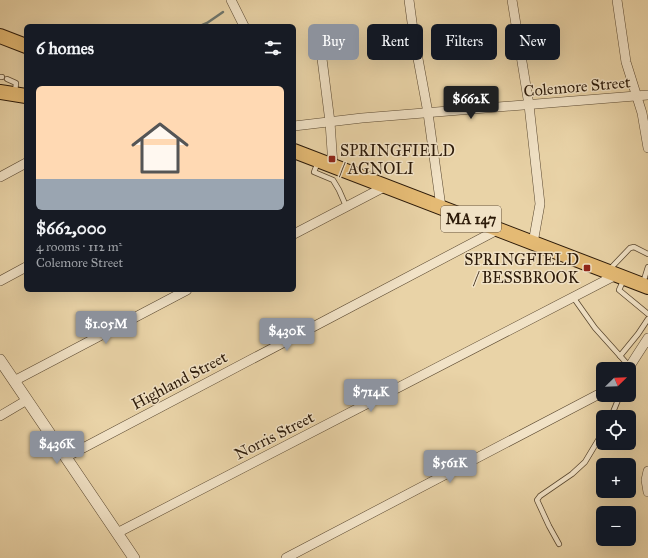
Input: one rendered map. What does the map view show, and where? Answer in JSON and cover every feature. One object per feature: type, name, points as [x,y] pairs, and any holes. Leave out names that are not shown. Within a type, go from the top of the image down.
[{"type":"main road","points":[[0,36],[24,45]]},
{"type":"main road","points":[[0,92],[20,96]]},
{"type":"main road","name":"MA 147","points":[[296,152],[645,286]]},
{"type":"street","points":[[231,0],[243,24]]},
{"type":"street","points":[[409,0],[414,37],[428,113],[441,207]]},
{"type":"street","points":[[512,0],[530,105],[540,204],[533,243]]},
{"type":"street","points":[[616,0],[626,62],[642,113],[648,148]]},
{"type":"street","points":[[323,60],[333,166]]},
{"type":"street","name":"Colemore Street","points":[[296,126],[362,118],[648,95]]},
{"type":"street","points":[[0,177],[24,164]]},
{"type":"street","points":[[296,233],[386,186]]},
{"type":"street","name":"Highland Street","points":[[66,457],[499,229]]},
{"type":"street","points":[[0,281],[24,268]]},
{"type":"street","name":"Norris Street","points":[[117,533],[616,275]]},
{"type":"street","points":[[14,381],[183,292]]},
{"type":"street","points":[[633,362],[648,340]]},
{"type":"street","points":[[0,360],[134,558]]},
{"type":"street","points":[[286,558],[596,396]]},
{"type":"street","points":[[0,416],[27,400]]},
{"type":"street","points":[[648,471],[646,480],[648,492]]},
{"type":"lane","points":[[3,77],[16,83],[20,96]]},
{"type":"lane","points":[[318,160],[314,172],[333,180],[346,206]]},
{"type":"lane","points":[[648,254],[634,247],[630,248],[616,275],[618,290],[648,314]]},
{"type":"lane","points":[[645,286],[648,267]]},
{"type":"lane","points":[[573,297],[596,328],[624,362]]},
{"type":"lane","points":[[620,356],[648,319]]},
{"type":"lane","points":[[559,544],[537,500],[540,496],[572,474],[585,462],[596,444]]},
{"type":"waterway","points":[[205,24],[223,12]]},
{"type":"place","name":"SPRINGFIELD / AGNOLI","points":[[332,159]]},
{"type":"place","name":"SPRINGFIELD / BESSBROOK","points":[[587,268]]}]
